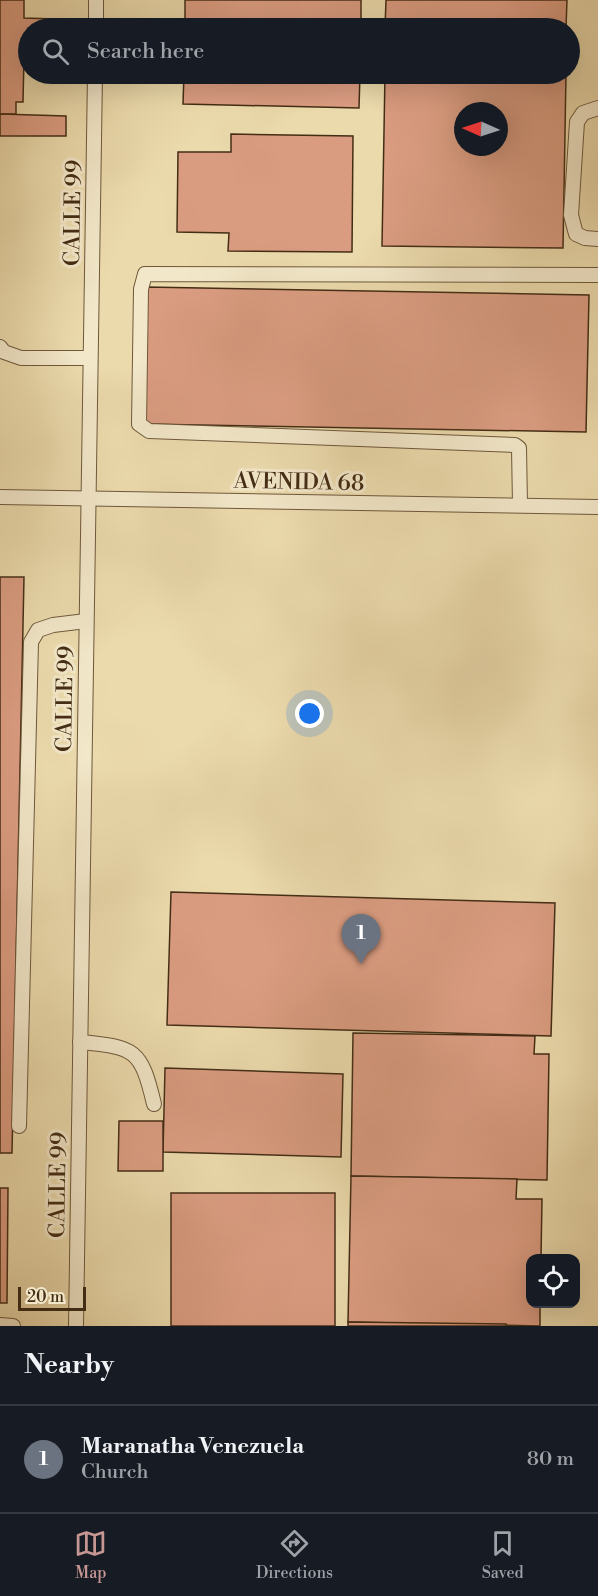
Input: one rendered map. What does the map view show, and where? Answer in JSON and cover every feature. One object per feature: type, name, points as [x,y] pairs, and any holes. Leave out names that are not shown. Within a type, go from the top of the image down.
[{"type":"lane","points":[[96,0],[96,18]]},
{"type":"lane","name":"CALLE 99","points":[[76,1326],[95,84]]},
{"type":"lane","points":[[598,108],[583,113],[577,122],[571,215],[576,234],[585,238],[598,239]]},
{"type":"lane","points":[[520,505],[519,448],[515,445],[149,431],[139,424],[141,289],[145,274],[598,275]]},
{"type":"lane","points":[[0,347],[4,352],[21,358],[90,358]]},
{"type":"lane","name":"AVENIDA 68","points":[[0,497],[598,507]]},
{"type":"lane","points":[[19,1126],[31,642],[38,630],[86,621]]},
{"type":"lane","points":[[80,1042],[114,1045],[135,1054],[147,1074],[154,1104]]},
{"type":"lane","points":[[0,1325],[13,1326]]},
{"type":"building","points":[[0,0],[24,0],[24,18],[18,18],[18,84],[23,84],[23,102],[16,102],[16,114],[0,114]]},
{"type":"building","points":[[185,0],[361,0],[361,18],[185,18]]},
{"type":"building","points":[[386,0],[567,0],[566,18],[385,18]]},
{"type":"building","points":[[184,84],[360,84],[359,108],[183,104]]},
{"type":"building","points":[[385,84],[566,84],[563,248],[382,246]]},
{"type":"building","points":[[0,114],[66,116],[66,136],[0,136]]},
{"type":"building","points":[[231,134],[353,136],[352,252],[228,251],[229,233],[177,232],[178,152],[231,152]]},
{"type":"building","points":[[146,287],[589,295],[586,432],[143,424]]},
{"type":"building","points":[[0,577],[24,577],[12,1153],[0,1153]]},
{"type":"building","points":[[171,892],[555,903],[551,1036],[167,1025]]},
{"type":"building","points":[[353,1033],[535,1036],[534,1054],[549,1054],[547,1180],[351,1176]]},
{"type":"building","points":[[165,1068],[343,1074],[341,1157],[163,1152]]},
{"type":"building","points":[[119,1121],[163,1121],[163,1171],[118,1171]]},
{"type":"building","points":[[351,1176],[517,1179],[516,1199],[542,1199],[541,1254],[526,1254],[526,1308],[540,1308],[540,1326],[348,1322]]},
{"type":"building","points":[[0,1188],[8,1188],[7,1303],[0,1303]]},
{"type":"building","points":[[171,1193],[335,1193],[335,1326],[171,1326]]},
{"type":"building","points":[[348,1322],[506,1324],[506,1326],[348,1326]]},
{"type":"place","name":"Maranatha Venezuela","points":[[361,964]]}]
